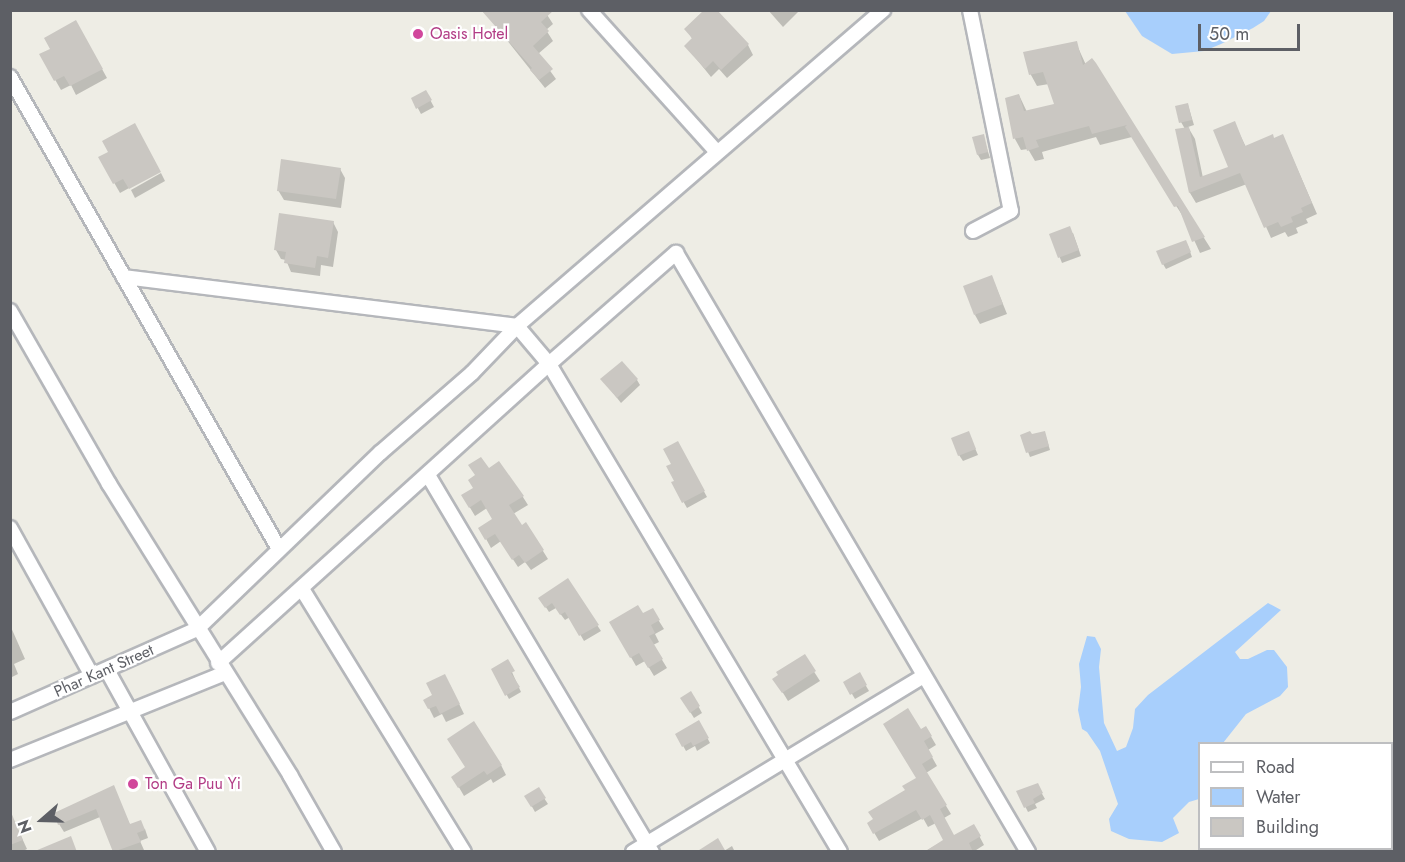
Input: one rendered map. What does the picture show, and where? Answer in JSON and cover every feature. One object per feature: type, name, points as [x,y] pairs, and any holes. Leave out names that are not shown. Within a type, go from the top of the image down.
[{"type":"street","points":[[589,10],[717,152]]},
{"type":"street","points":[[198,629],[380,453],[472,373],[517,326],[883,10]]},
{"type":"street","points":[[970,10],[1011,211],[973,231]]},
{"type":"street","points":[[10,77],[279,549]]},
{"type":"street","points":[[10,760],[128,711],[222,668],[302,589],[549,364],[676,253],[1028,852]]},
{"type":"street","points":[[124,277],[517,326],[549,364],[840,852]]},
{"type":"street","points":[[10,311],[109,484],[290,776],[334,852]]},
{"type":"street","points":[[428,475],[650,847]]},
{"type":"street","points":[[10,528],[92,676]]},
{"type":"street","points":[[302,589],[464,852]]},
{"type":"street","name":"Phar Kant Street","points":[[10,712],[198,629]]},
{"type":"street","points":[[107,670],[208,852]]},
{"type":"street","points":[[633,852],[650,847],[785,759],[924,676]]},
{"type":"water","points":[[1125,11],[1271,11],[1264,21],[1221,44],[1204,51],[1172,54],[1142,36]]},
{"type":"water","points":[[1268,603],[1281,610],[1235,652],[1240,659],[1248,659],[1267,650],[1274,650],[1287,667],[1288,687],[1280,696],[1246,714],[1224,742],[1198,742],[1198,799],[1189,802],[1173,818],[1179,833],[1162,842],[1129,839],[1111,831],[1109,819],[1118,804],[1100,751],[1087,732],[1082,729],[1078,710],[1081,687],[1079,664],[1087,636],[1095,637],[1101,649],[1099,667],[1104,723],[1117,751],[1126,747],[1133,728],[1135,709],[1148,695]]},
{"type":"building","points":[[481,10],[554,10],[541,22],[549,31],[533,46],[553,69],[539,80],[530,70],[532,68]]},
{"type":"building","points":[[704,10],[717,10],[749,44],[721,70],[713,61],[705,69],[684,46],[692,38],[684,29]]},
{"type":"building","points":[[76,20],[103,69],[70,86],[64,76],[54,81],[39,54],[50,49],[44,38]]},
{"type":"building","points":[[1077,41],[1083,65],[1092,58],[1096,63],[1205,237],[1192,242],[1178,206],[1174,207],[1125,127],[1127,125],[1092,134],[1089,126],[1036,140],[1039,147],[1027,151],[1023,137],[1013,139],[1005,98],[1019,94],[1024,111],[1054,104],[1043,72],[1029,75],[1023,52]]},
{"type":"building","points":[[426,90],[432,100],[416,109],[411,98]]},
{"type":"building","points":[[1188,103],[1192,120],[1179,123],[1175,106]]},
{"type":"building","points":[[1235,121],[1245,146],[1273,134],[1274,138],[1283,134],[1312,203],[1301,208],[1303,212],[1291,217],[1293,222],[1281,227],[1278,222],[1264,228],[1240,173],[1189,193],[1175,129],[1189,127],[1200,177],[1228,167],[1213,130]]},
{"type":"building","points":[[135,123],[161,172],[129,189],[123,179],[113,184],[98,157],[108,152],[102,141]]},
{"type":"building","points":[[984,134],[988,152],[977,155],[972,137]]},
{"type":"building","points":[[281,159],[341,168],[336,199],[277,191]]},
{"type":"building","points":[[279,213],[334,221],[328,258],[317,256],[315,268],[284,263],[286,252],[274,250]]},
{"type":"building","points":[[1070,226],[1079,250],[1058,258],[1049,234]]},
{"type":"building","points":[[1186,240],[1191,252],[1162,265],[1156,251]]},
{"type":"building","points":[[992,275],[1003,304],[974,315],[963,286]]},
{"type":"building","points":[[622,361],[638,379],[617,398],[600,379]]},
{"type":"building","points":[[969,431],[976,449],[958,456],[951,438]]},
{"type":"building","points":[[1030,431],[1032,434],[1045,431],[1049,446],[1026,453],[1020,435]]},
{"type":"building","points":[[678,441],[705,491],[682,503],[671,482],[674,481],[666,466],[671,464],[663,449]]},
{"type":"building","points":[[481,457],[489,468],[499,461],[524,496],[509,505],[522,525],[526,522],[544,550],[525,563],[519,555],[512,560],[495,534],[485,540],[478,528],[492,519],[481,500],[469,508],[461,495],[473,488],[468,480],[475,475],[468,465]]},
{"type":"building","points":[[568,578],[599,625],[579,636],[565,612],[560,615],[552,603],[545,608],[538,598]]},
{"type":"building","points":[[638,605],[643,613],[653,608],[660,620],[651,625],[655,633],[649,636],[663,659],[648,668],[639,653],[630,658],[609,622]]},
{"type":"building","points":[[805,654],[816,671],[782,693],[772,679],[778,675],[776,672]]},
{"type":"building","points":[[508,659],[515,671],[511,673],[520,687],[505,696],[491,669]]},
{"type":"building","points":[[860,672],[867,685],[850,695],[843,682]]},
{"type":"building","points":[[445,674],[460,704],[440,714],[436,706],[428,709],[423,700],[432,695],[426,683]]},
{"type":"building","points":[[691,691],[700,706],[690,713],[680,698]]},
{"type":"building","points":[[908,708],[921,729],[926,726],[932,736],[924,741],[933,757],[922,764],[947,805],[940,809],[954,835],[974,824],[981,836],[969,843],[973,852],[924,852],[943,840],[930,815],[922,820],[916,810],[873,834],[867,823],[873,819],[868,812],[905,790],[902,786],[916,778],[883,724]]},
{"type":"building","points":[[699,720],[709,738],[693,746],[691,742],[682,747],[675,734]]},
{"type":"building","points":[[474,721],[502,765],[487,775],[484,771],[458,788],[451,777],[465,767],[447,739]]},
{"type":"building","points":[[1038,783],[1043,793],[1033,799],[1035,803],[1024,808],[1016,791]]},
{"type":"building","points":[[114,785],[130,824],[141,820],[145,830],[137,833],[141,842],[113,852],[96,809],[58,825],[54,813]]},
{"type":"building","points":[[539,787],[546,798],[531,807],[524,796]]},
{"type":"building","points":[[10,810],[23,840],[10,845]]},
{"type":"building","points":[[71,836],[77,852],[35,852],[35,851]]},
{"type":"building","points":[[718,838],[726,852],[696,852]]},
{"type":"place","name":"Oasis Hotel","points":[[418,34]]},
{"type":"place","name":"Ton Ga Puu Yi","points":[[133,784]]}]
